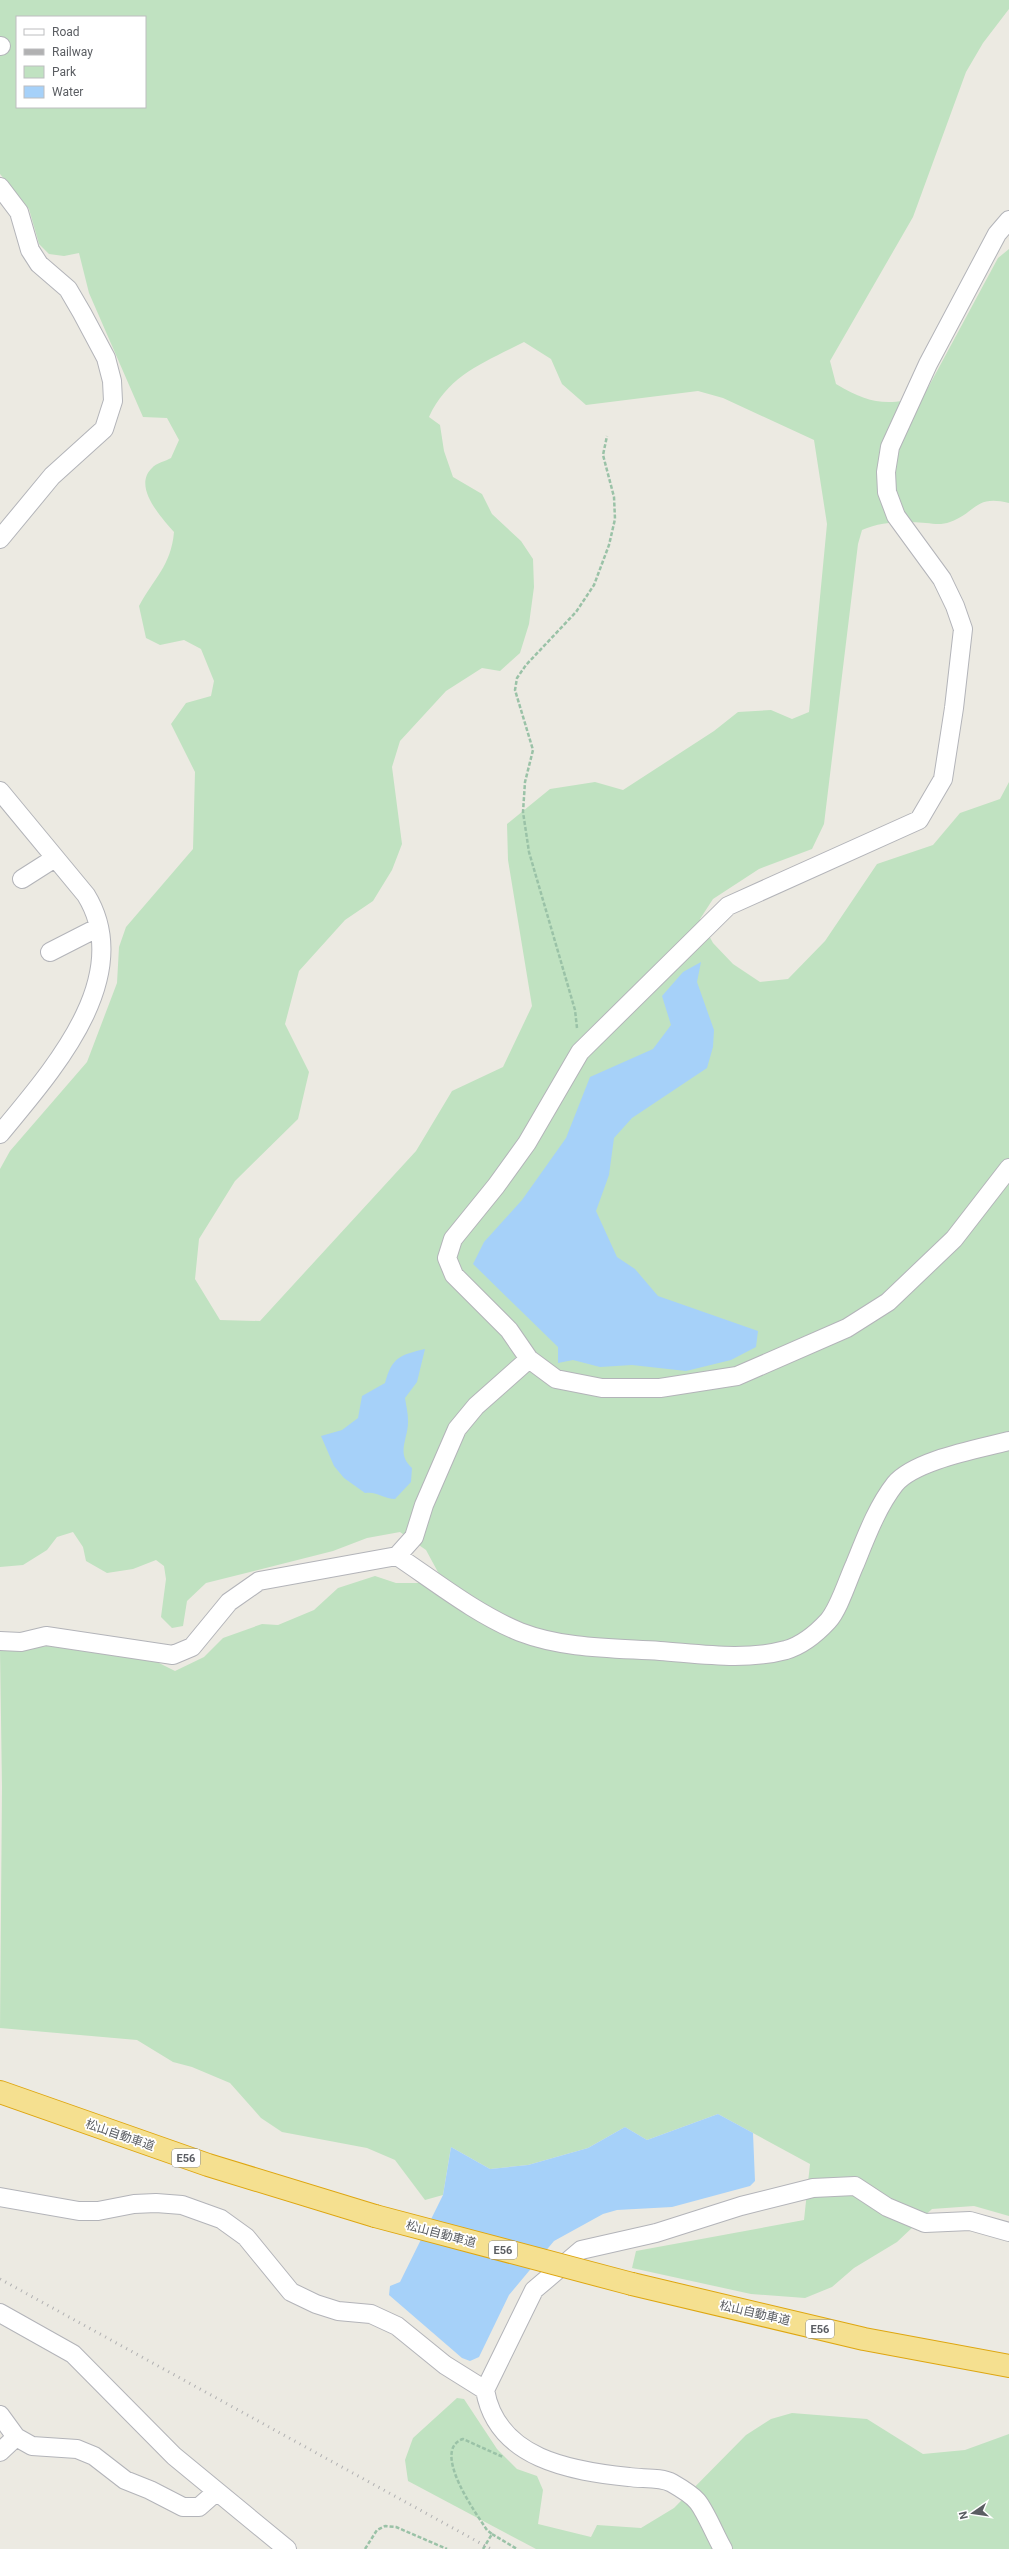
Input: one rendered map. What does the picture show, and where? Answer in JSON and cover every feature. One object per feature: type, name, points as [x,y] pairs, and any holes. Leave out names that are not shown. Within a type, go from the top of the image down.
[{"type":"highway","name":"松山自動車道","points":[[0,2092],[208,2165],[374,2216],[632,2284],[864,2339],[1009,2366]]},
{"type":"street","points":[[0,187],[19,212],[30,250],[38,264],[68,289],[106,358],[112,381],[113,401],[104,429],[52,476],[0,540]]},
{"type":"street","points":[[1009,220],[997,234],[928,364],[890,447],[886,472],[887,492],[896,516],[942,579],[955,606],[963,629],[954,708],[943,779],[919,820],[728,906],[580,1052],[527,1143],[496,1186],[453,1240],[447,1258],[454,1275],[509,1330],[529,1359],[556,1379],[602,1388],[660,1388],[737,1376],[847,1328],[888,1302],[954,1239],[1009,1168]]},
{"type":"street","points":[[0,791],[86,895],[95,910],[101,942],[97,980],[88,1012],[74,1038],[46,1078],[0,1134]]},
{"type":"street","points":[[22,879],[55,858]]},
{"type":"street","points":[[50,952],[99,927]]},
{"type":"street","points":[[0,1641],[20,1642],[46,1636],[173,1655],[192,1647],[229,1602],[259,1581],[397,1556],[414,1537],[424,1504],[457,1429],[476,1406],[529,1359]]},
{"type":"street","points":[[397,1556],[487,1614],[519,1631],[549,1642],[609,1648],[755,1656],[787,1650],[809,1640],[830,1619],[868,1534],[884,1501],[896,1482],[917,1469],[947,1457],[1009,1441]]},
{"type":"street","points":[[723,2549],[697,2501],[670,2482],[586,2472],[554,2464],[531,2451],[500,2430],[488,2407],[485,2390],[534,2290],[581,2250],[656,2233],[741,2206],[813,2188],[855,2186],[887,2207],[926,2223],[970,2221],[1009,2232]]},
{"type":"street","points":[[0,2197],[79,2211],[98,2211],[134,2204],[156,2203],[182,2205],[221,2219],[246,2237],[291,2292],[316,2304],[338,2311],[371,2314],[397,2326],[445,2365],[485,2390]]},
{"type":"street","points":[[0,2313],[73,2354],[174,2456],[287,2549]]},
{"type":"street","points":[[0,2415],[16,2437],[32,2446],[77,2449],[94,2456],[125,2480],[150,2490],[184,2507],[199,2507],[216,2492]]},
{"type":"street","points":[[0,2452],[16,2437]]},
{"type":"path","points":[[580,1052],[575,1010],[529,852],[523,812],[525,782],[533,750],[515,690],[517,678],[526,665],[576,612],[597,578],[615,519],[614,497],[603,455],[607,436]]},
{"type":"path","points":[[517,2549],[486,2530],[458,2483],[452,2464],[454,2448],[460,2440],[467,2440],[504,2458],[518,2462],[525,2458],[531,2451]]},
{"type":"path","points":[[365,2549],[373,2534],[385,2526],[396,2527],[447,2549]]},
{"type":"path","points":[[482,2549],[492,2534]]},
{"type":"green space","points":[[0,0],[1009,0],[1009,9],[983,43],[966,72],[913,217],[830,361],[836,384],[859,396],[888,402],[898,402],[923,397],[998,258],[1009,249],[1009,503],[989,501],[982,503],[959,518],[944,524],[894,522],[877,525],[862,530],[858,544],[824,824],[812,849],[759,869],[713,899],[700,919],[713,943],[733,964],[760,982],[788,979],[825,941],[877,864],[933,845],[960,813],[1000,799],[1009,782],[1009,2216],[974,2206],[932,2209],[897,2242],[854,2268],[832,2287],[805,2298],[751,2294],[632,2268],[636,2251],[804,2220],[810,2164],[718,2114],[647,2140],[625,2127],[588,2148],[528,2165],[490,2169],[451,2147],[443,2195],[425,2200],[395,2160],[367,2148],[282,2132],[261,2118],[230,2083],[192,2067],[173,2062],[137,2040],[0,2028],[2,1787],[0,1650],[49,1646],[157,1662],[175,1671],[204,1657],[223,1638],[262,1624],[278,1625],[314,1610],[338,1588],[375,1576],[396,1583],[431,1583],[439,1574],[426,1550],[400,1532],[367,1538],[333,1551],[206,1583],[187,1601],[183,1626],[172,1628],[161,1617],[166,1579],[164,1566],[156,1560],[133,1569],[107,1573],[86,1561],[83,1547],[73,1532],[57,1537],[47,1550],[23,1565],[0,1567],[0,1169],[10,1151],[87,1062],[117,983],[119,947],[126,927],[193,849],[195,772],[171,724],[186,703],[211,696],[214,681],[201,649],[184,640],[160,645],[146,638],[139,606],[166,563],[174,532],[156,511],[147,493],[145,484],[147,476],[154,466],[171,458],[179,440],[167,418],[143,417],[89,293],[79,253],[64,256],[49,254],[39,244],[29,209],[0,174]],"holes":[[[524,342],[551,359],[562,384],[586,405],[698,391],[723,398],[814,440],[827,524],[809,712],[792,719],[771,710],[738,712],[714,731],[623,790],[595,782],[550,789],[507,824],[508,860],[532,1006],[503,1067],[452,1091],[416,1151],[260,1321],[220,1320],[195,1279],[199,1239],[235,1181],[298,1119],[309,1072],[285,1024],[299,971],[345,920],[373,901],[392,870],[402,844],[392,767],[400,741],[446,691],[482,668],[500,671],[520,653],[529,624],[534,587],[533,559],[521,541],[492,514],[482,494],[453,477],[444,451],[440,425],[429,417],[446,390],[457,380],[482,363]]]},
{"type":"green space","points":[[457,2398],[464,2399],[497,2449],[517,2469],[537,2476],[543,2490],[538,2524],[591,2537],[597,2525],[641,2528],[674,2508],[746,2435],[771,2419],[792,2413],[867,2419],[923,2454],[965,2450],[1009,2434],[1009,2549],[536,2549],[408,2481],[405,2460],[413,2438]]},
{"type":"water","points":[[701,962],[697,982],[714,1030],[713,1047],[707,1068],[632,1118],[614,1138],[609,1175],[596,1211],[617,1257],[635,1269],[658,1296],[758,1331],[756,1347],[731,1360],[686,1371],[632,1365],[600,1367],[573,1360],[558,1363],[558,1347],[473,1264],[484,1242],[522,1200],[566,1138],[590,1077],[653,1049],[671,1025],[662,996],[683,972]]},
{"type":"water","points":[[425,1349],[417,1382],[405,1398],[408,1427],[404,1445],[404,1457],[412,1468],[411,1482],[395,1499],[373,1493],[365,1493],[344,1478],[334,1466],[321,1436],[342,1430],[358,1418],[362,1396],[385,1383],[394,1362],[398,1358],[409,1353]]},
{"type":"water","points":[[718,2114],[753,2133],[755,2181],[750,2186],[672,2207],[617,2210],[603,2214],[554,2241],[509,2295],[479,2357],[470,2361],[462,2358],[389,2295],[390,2286],[400,2282],[443,2195],[451,2147],[490,2169],[528,2165],[588,2148],[625,2127],[647,2140]]},
{"type":"railway","points":[[0,2279],[491,2549]]}]
